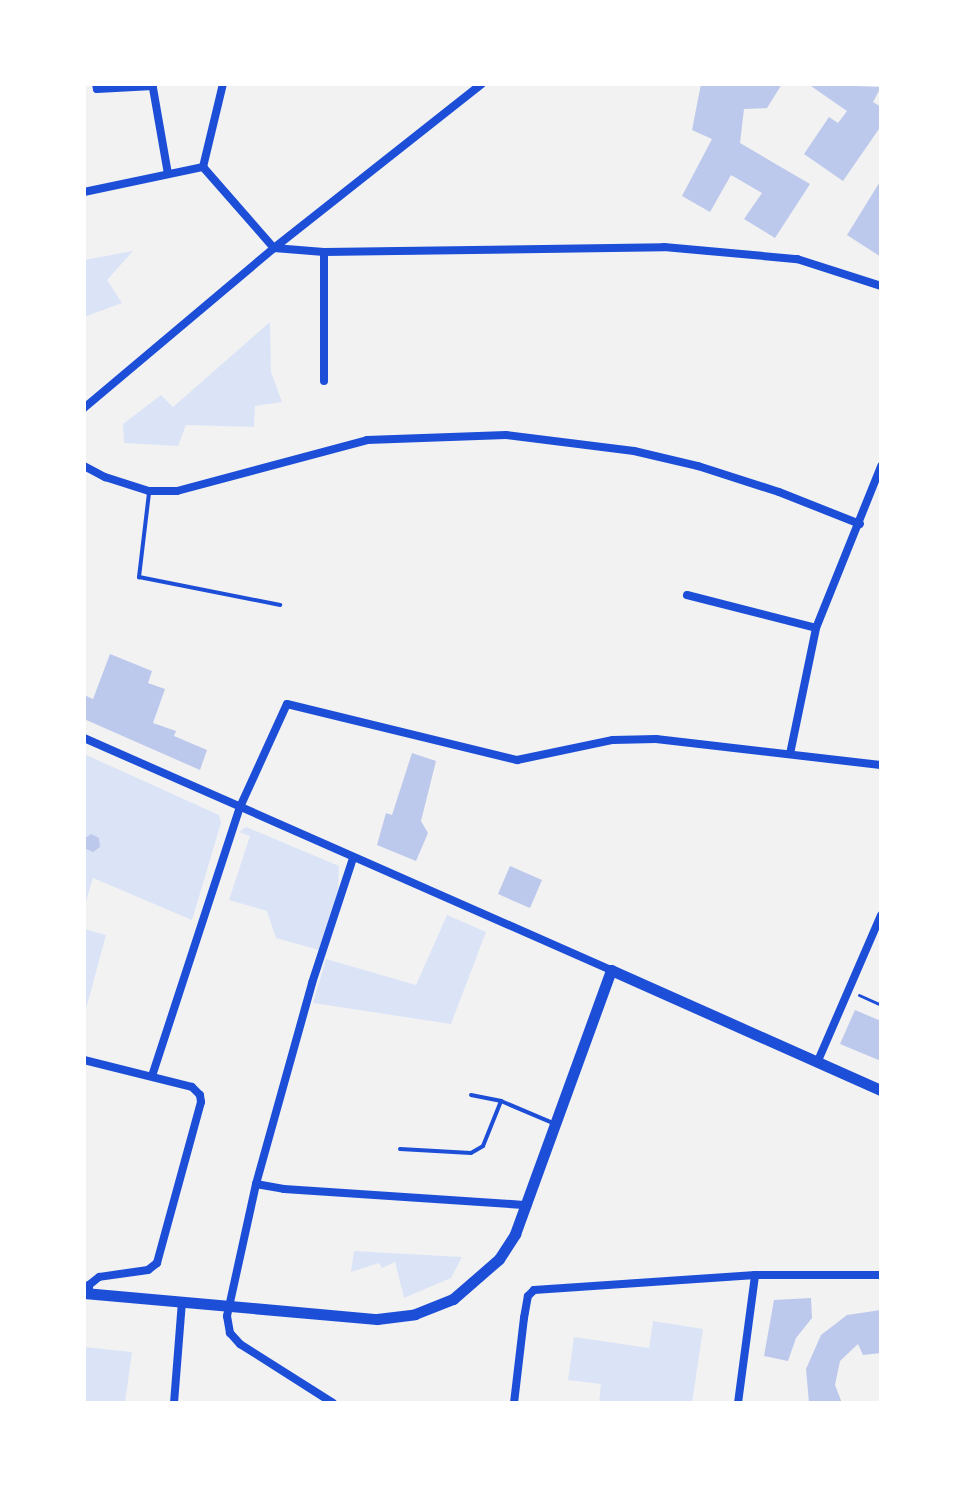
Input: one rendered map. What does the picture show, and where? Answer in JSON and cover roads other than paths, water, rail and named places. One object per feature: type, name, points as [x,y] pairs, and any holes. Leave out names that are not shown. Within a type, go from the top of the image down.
[{"type":"main road","points":[[87,1293],[377,1319],[435,1308],[475,1283],[499,1259],[527,1205],[611,970],[881,1090]]},
{"type":"street","points":[[96,84],[97,89],[153,86],[168,174]]},
{"type":"street","points":[[203,167],[223,84]]},
{"type":"street","points":[[84,408],[274,248],[482,84]]},
{"type":"street","points":[[84,192],[203,167]]},
{"type":"street","points":[[203,167],[274,248],[324,252],[664,247],[797,259],[881,286]]},
{"type":"street","points":[[324,252],[324,381]]},
{"type":"street","points":[[84,466],[105,477],[149,491],[177,491],[367,440],[506,435],[634,451],[698,466],[779,492],[860,524]]},
{"type":"street","points":[[790,754],[816,628],[881,466]]},
{"type":"street","points":[[687,595],[816,628]]},
{"type":"street","points":[[152,1076],[240,807],[287,704],[517,760],[613,740],[656,739],[881,765]]},
{"type":"street","points":[[84,738],[611,970]]},
{"type":"street","points":[[333,1403],[240,1344],[228,1326],[228,1306],[256,1184],[312,983],[353,858]]},
{"type":"street","points":[[817,1063],[881,915]]},
{"type":"street","points":[[84,1060],[192,1087],[200,1095],[201,1102],[157,1263],[148,1270],[99,1277],[89,1285],[87,1293]]},
{"type":"street","points":[[256,1184],[284,1189],[527,1205]]},
{"type":"street","points":[[738,1403],[755,1275]]},
{"type":"street","points":[[514,1403],[524,1318],[531,1292],[755,1275],[881,1275]]},
{"type":"street","points":[[174,1403],[182,1301]]},
{"type":"lane","points":[[149,491],[139,577],[280,605]]},
{"type":"lane","points":[[471,1095],[501,1101],[556,1124]]},
{"type":"lane","points":[[400,1149],[471,1153],[483,1146],[501,1101]]}]
